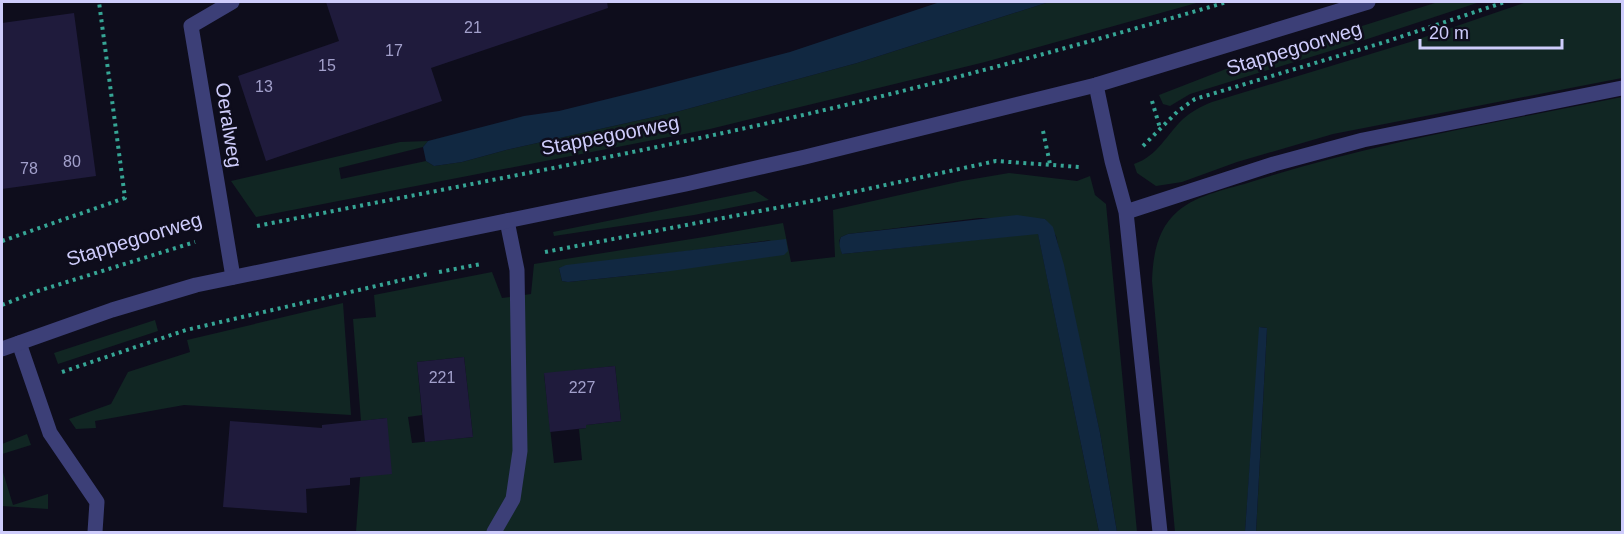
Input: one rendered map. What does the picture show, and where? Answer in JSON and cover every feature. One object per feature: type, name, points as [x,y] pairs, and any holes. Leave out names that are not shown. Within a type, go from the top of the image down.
[{"type":"street","name":"Oeralweg","points":[[232,2],[191,26],[233,277]]},
{"type":"street","name":"Stappegoorweg","points":[[2,349],[112,310],[196,285],[794,160],[1096,85],[1368,2]]},
{"type":"street","points":[[1096,85],[1112,162],[1126,212],[1160,532]]},
{"type":"street","points":[[1126,212],[1274,164],[1363,140],[1623,88]]},
{"type":"street","points":[[494,532],[513,499],[520,451],[517,270],[507,221]]},
{"type":"street","points":[[19,343],[50,433],[97,502],[95,532]]},
{"type":"path","points":[[2,241],[125,198],[99,2]]},
{"type":"path","name":"Stappegoorweg","points":[[2,304],[144,256],[225,233],[710,136],[862,101],[1227,2]]},
{"type":"path","name":"Stappegoorweg","points":[[1112,162],[1141,149],[1178,111],[1195,99],[1385,42],[1505,2]]},
{"type":"green space","points":[[1049,2],[1200,2],[985,62],[710,129],[256,217],[231,181],[400,142],[428,141],[423,147],[339,168],[341,179],[426,161],[434,166],[462,162],[676,112],[857,63]]},
{"type":"green space","points":[[1438,2],[1480,2],[1190,94],[1170,106],[1163,104],[1159,95],[1226,69]]},
{"type":"green space","points":[[1527,2],[1622,2],[1622,78],[1333,134],[1237,162],[1182,182],[1156,186],[1137,173],[1134,164],[1156,150],[1186,116],[1208,104],[1410,42]]},
{"type":"green space","points":[[1622,97],[1622,532],[1256,532],[1267,328],[1260,327],[1245,532],[1175,532],[1152,281],[1161,234],[1178,211],[1195,200],[1214,193],[1345,155]]},
{"type":"green space","points":[[1009,173],[1077,181],[1090,176],[1095,195],[1106,204],[1137,532],[1117,532],[1100,433],[1056,236],[1045,219],[979,218],[848,234],[841,237],[839,241],[842,254],[1038,233],[1099,532],[356,532],[363,439],[387,418],[361,421],[353,319],[376,317],[374,295],[492,272],[502,298],[531,294],[534,264],[783,223],[791,262],[835,257],[833,210],[962,181]],"holes":[[[771,240],[664,272],[568,282],[562,281],[559,268]],[[464,357],[473,437],[412,443],[408,417],[422,415],[417,362]],[[615,366],[621,421],[586,425],[586,428],[579,429],[582,460],[554,463],[544,374]]]},
{"type":"green space","points":[[755,191],[769,200],[694,215],[554,236],[553,232]]},
{"type":"green space","points":[[343,303],[351,415],[184,405],[95,421],[96,428],[76,429],[69,419],[111,404],[128,372],[190,352],[187,340]]},
{"type":"green space","points":[[155,320],[158,331],[58,364],[54,353]]},
{"type":"green space","points":[[27,434],[31,445],[2,454],[2,444]]},
{"type":"green space","points":[[2,469],[13,505],[48,494],[48,509],[2,506]]},
{"type":"water","points":[[940,2],[1049,2],[857,63],[676,112],[462,162],[434,166],[426,161],[423,147],[428,141],[524,116],[559,111],[790,52]]},
{"type":"water","points":[[1017,215],[1045,219],[1053,227],[1064,265],[1100,433],[1117,532],[1099,532],[1038,234],[842,254],[840,246],[841,237],[848,234]]},
{"type":"water","points":[[786,239],[788,251],[784,255],[664,272],[568,282],[562,281],[559,268],[566,265]]},
{"type":"water","points":[[1259,327],[1267,328],[1256,532],[1245,532]]},
{"type":"building","points":[[326,2],[607,2],[608,8],[431,68],[442,101],[266,161],[238,76],[339,41]]},
{"type":"building","points":[[74,13],[96,176],[2,189],[2,23]]},
{"type":"building","points":[[464,357],[473,437],[425,442],[417,362]]},
{"type":"building","points":[[615,366],[621,421],[550,432],[544,373]]},
{"type":"building","points":[[387,418],[392,474],[350,478],[350,485],[306,489],[307,513],[223,507],[230,421],[322,428],[322,425]]}]
